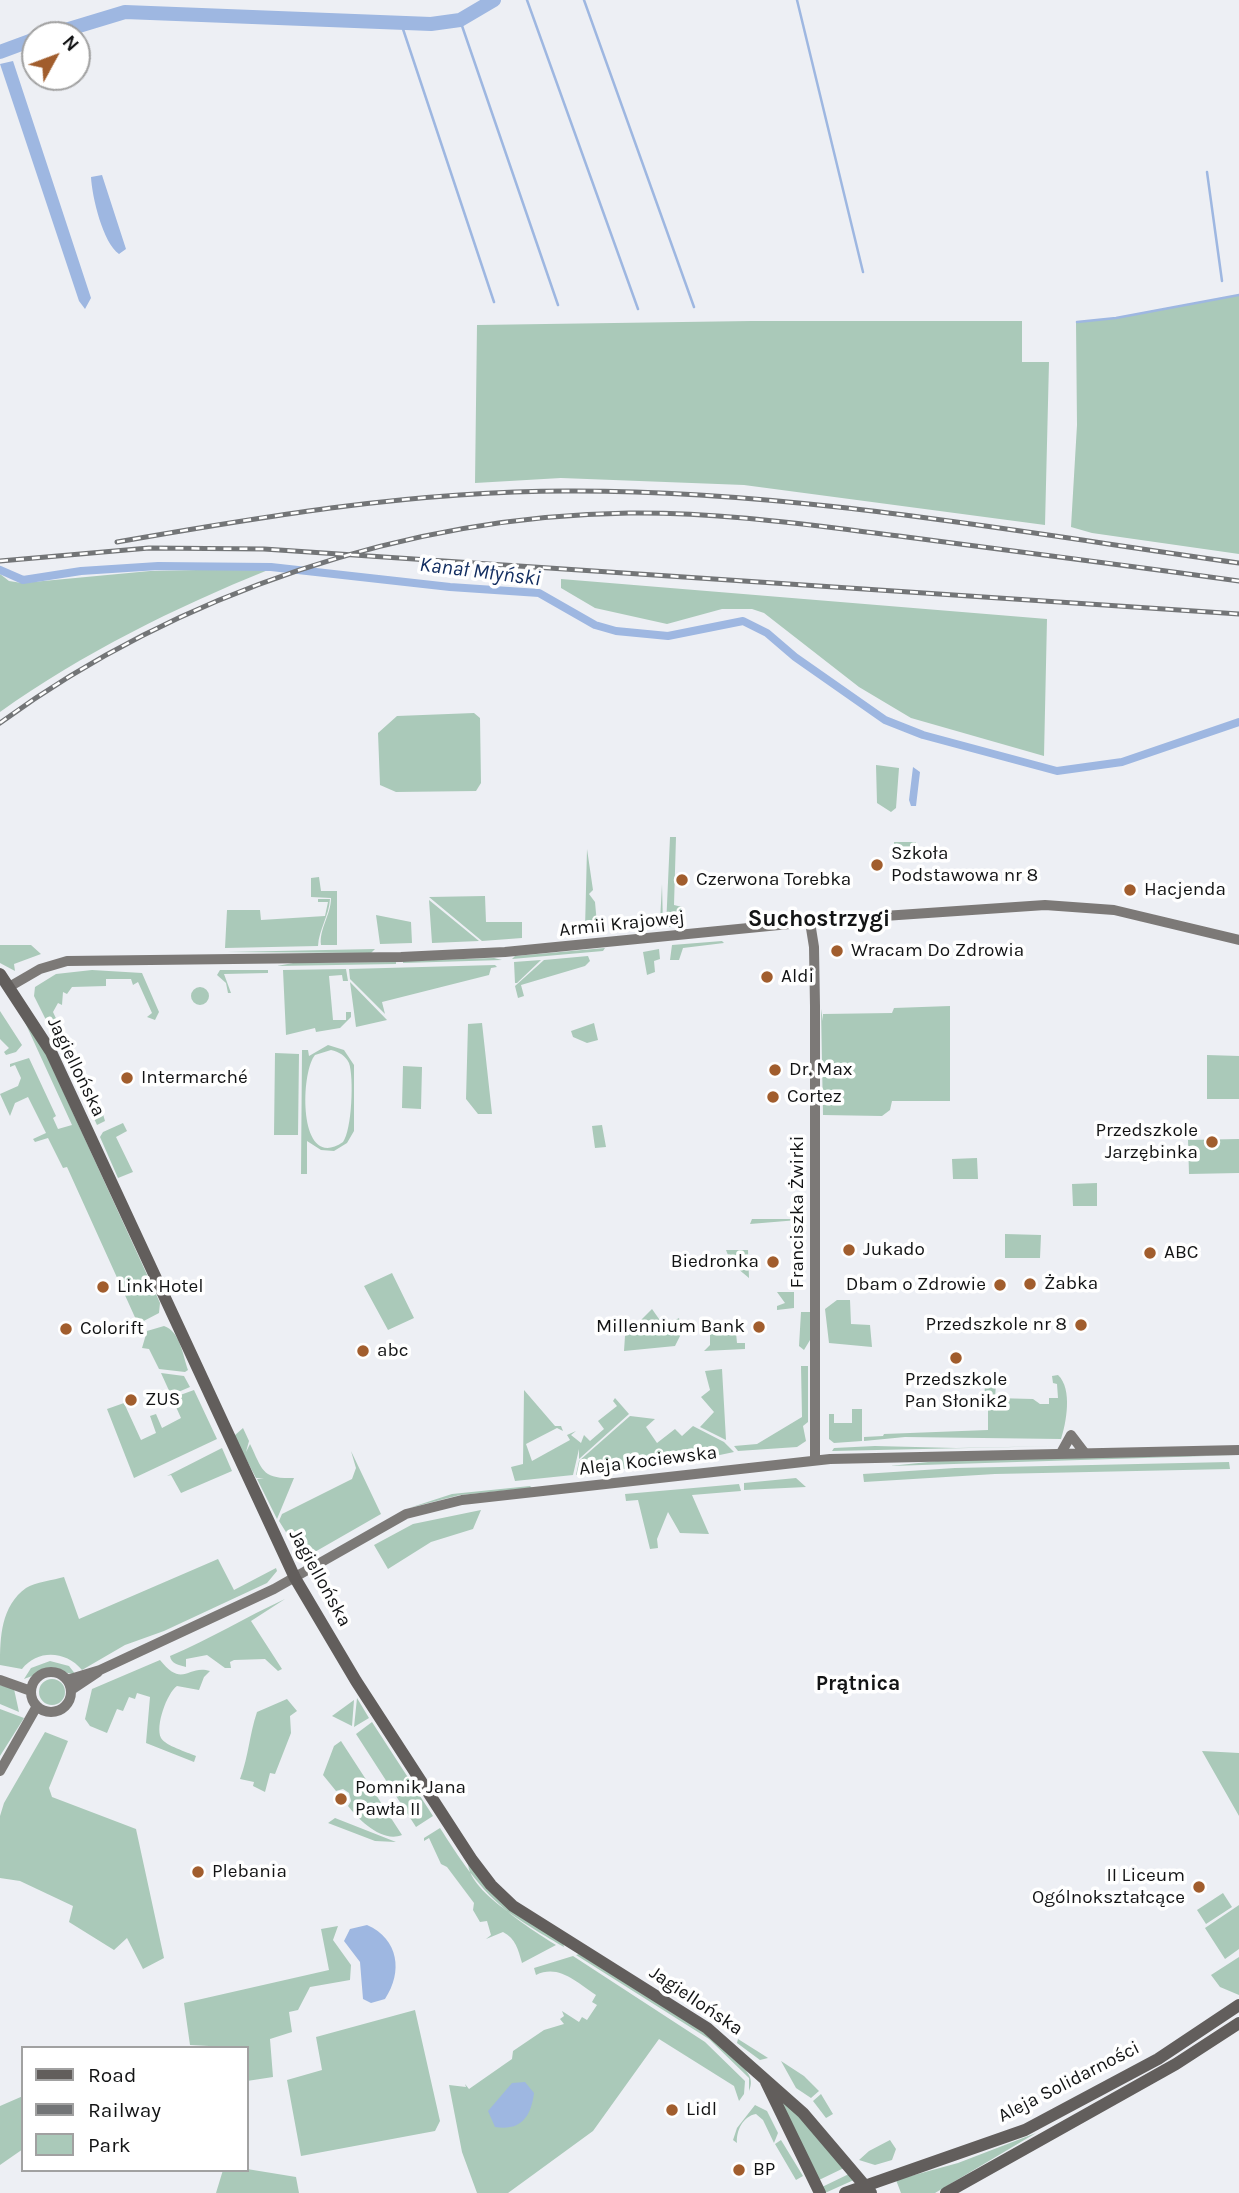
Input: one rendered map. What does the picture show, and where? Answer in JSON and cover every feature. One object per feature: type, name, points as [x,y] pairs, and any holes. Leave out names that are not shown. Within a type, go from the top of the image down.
[{"type":"main road","name":"Jagiellońska","points":[[0,974],[51,1052],[295,1578],[354,1677],[491,1885],[522,1912],[707,2028],[803,2113],[869,2188]]},
{"type":"main road","name":"Aleja Solidarności","points":[[845,2193],[869,2188],[1025,2130],[1158,2059],[1239,2005]]},
{"type":"main road","name":"Aleja Solidarności","points":[[946,2193],[1176,2064],[1239,2023]]},
{"type":"main road","name":"Jagiellońska","points":[[763,2075],[820,2193]]},
{"type":"street","name":"Armii Krajowej","points":[[9,987],[40,969],[66,961],[419,957],[540,950],[810,922],[1045,905],[1114,910],[1239,940]]},
{"type":"street","name":"Franciszka Żwirki","points":[[810,922],[814,947],[815,1006],[815,1460]]},
{"type":"street","points":[[1060,1453],[1071,1435],[1084,1452]]},
{"type":"street","name":"Aleja Kociewska","points":[[69,1685],[295,1578],[383,1525],[433,1505],[815,1460],[1239,1450]]},
{"type":"street","points":[[33,1687],[50,1672],[69,1685],[69,1701],[62,1709],[41,1708]]},
{"type":"street","points":[[3,1681],[33,1687]]},
{"type":"street","points":[[33,1687],[41,1708]]},
{"type":"street","points":[[0,1771],[41,1708]]},
{"type":"green space","points":[[1239,295],[1239,554],[1092,533],[1071,527],[1077,425],[1076,322],[1116,318]]},
{"type":"green space","points":[[1022,321],[1022,362],[1049,362],[1045,525],[744,485],[561,478],[475,483],[477,325]]},
{"type":"green space","points":[[268,570],[198,600],[96,651],[0,712],[0,574],[9,581],[22,583],[150,571]]},
{"type":"green space","points":[[561,579],[1047,619],[1044,756],[911,718],[859,687],[764,613],[752,609],[722,609],[667,624],[595,608],[561,588]]},
{"type":"green space","points":[[474,713],[480,718],[481,783],[476,791],[396,792],[380,785],[378,733],[397,716]]},
{"type":"green space","points":[[876,765],[899,768],[896,808],[891,812],[877,803]]},
{"type":"green space","points":[[670,837],[676,837],[674,905],[682,907],[673,927],[666,927]]},
{"type":"green space","points":[[894,842],[916,842],[916,853],[895,854]]},
{"type":"green space","points":[[587,849],[593,890],[589,894],[595,902],[597,924],[601,923],[602,927],[585,929]]},
{"type":"green space","points":[[319,877],[321,891],[337,891],[337,945],[321,945],[331,898],[311,897],[311,878]]},
{"type":"green space","points":[[662,884],[663,927],[634,929],[633,925],[660,922]]},
{"type":"green space","points":[[485,896],[486,922],[522,922],[522,938],[482,941],[429,897]]},
{"type":"green space","points":[[318,899],[330,899],[318,946],[225,948],[227,910],[260,910],[261,920],[325,916],[328,902],[318,902]]},
{"type":"green space","points":[[429,900],[479,941],[432,943]]},
{"type":"green space","points":[[376,915],[411,922],[412,943],[380,944]]},
{"type":"green space","points":[[724,943],[683,948],[679,960],[670,960],[672,945]]},
{"type":"green space","points":[[0,945],[31,945],[41,954],[14,964],[15,971],[0,963]]},
{"type":"green space","points":[[605,948],[603,951],[512,959],[515,956]]},
{"type":"green space","points":[[375,949],[371,953],[227,952]]},
{"type":"green space","points":[[659,949],[660,959],[654,961],[655,972],[647,975],[643,952]]},
{"type":"green space","points":[[588,956],[590,961],[585,966],[521,985],[524,996],[518,998],[515,986],[544,960]]},
{"type":"green space","points":[[502,960],[403,963],[403,961]]},
{"type":"green space","points":[[541,960],[517,983],[515,983],[514,962]]},
{"type":"green space","points":[[293,963],[396,964],[277,966]]},
{"type":"green space","points":[[497,967],[491,968],[489,975],[382,1002],[385,1014],[350,979],[349,969]]},
{"type":"green space","points":[[346,969],[348,981],[343,981],[342,975],[329,976],[333,1020],[346,1020],[346,1012],[351,1012],[351,1017],[340,1028],[316,1032],[315,1028],[286,1035],[283,970]]},
{"type":"green space","points":[[92,970],[142,973],[159,1012],[155,1020],[147,1017],[152,1013],[138,982],[133,985],[131,979],[106,979],[106,986],[72,987],[67,994],[63,992],[62,1005],[58,1003],[53,1012],[75,1059],[67,1062],[34,996],[35,987],[56,974]]},
{"type":"green space","points":[[220,970],[268,970],[268,973],[224,974],[231,993],[228,993],[226,983],[217,975]]},
{"type":"green space","points":[[350,982],[387,1020],[356,1027]]},
{"type":"green space","points":[[200,987],[206,990],[209,996],[206,1002],[200,1005],[194,1002],[191,996],[194,990]]},
{"type":"green space","points":[[950,1006],[950,1101],[892,1101],[890,1110],[882,1116],[823,1115],[821,1009],[823,1021],[823,1014],[892,1013],[894,1008]]},
{"type":"green space","points":[[0,1011],[22,1045],[16,1052],[6,1055],[4,1052],[9,1048],[0,1039]]},
{"type":"green space","points":[[23,1018],[45,1052],[160,1303],[159,1313],[138,1324],[67,1167],[63,1168],[48,1138],[35,1142],[33,1139],[46,1133],[28,1097],[15,1103],[10,1116],[0,1094],[18,1086],[21,1078],[15,1065],[10,1067],[10,1064],[29,1058],[56,1116],[53,1118],[58,1129],[72,1125]]},
{"type":"green space","points":[[482,1023],[492,1114],[478,1114],[466,1099],[468,1024]]},
{"type":"green space","points":[[594,1023],[598,1040],[587,1043],[573,1037],[571,1031]]},
{"type":"green space","points":[[328,1045],[344,1050],[354,1065],[354,1131],[347,1143],[334,1151],[321,1150],[307,1141],[307,1174],[301,1174],[302,1050],[308,1050],[309,1056]],"holes":[[[331,1050],[344,1056],[349,1063],[351,1103],[343,1142],[328,1148],[318,1144],[310,1133],[305,1099],[310,1065],[315,1055]]]},
{"type":"green space","points":[[275,1053],[299,1054],[298,1135],[274,1135]]},
{"type":"green space","points":[[1207,1055],[1239,1056],[1239,1099],[1207,1099]]},
{"type":"green space","points":[[76,1060],[83,1067],[79,1069],[95,1104],[100,1104],[105,1121],[97,1125],[69,1064]]},
{"type":"green space","points":[[403,1066],[422,1067],[421,1109],[402,1108]]},
{"type":"green space","points":[[123,1123],[127,1131],[116,1137],[133,1172],[118,1178],[100,1137],[103,1132]]},
{"type":"green space","points":[[602,1125],[606,1147],[595,1148],[592,1126]]},
{"type":"green space","points":[[1239,1139],[1239,1173],[1189,1174],[1188,1140]]},
{"type":"green space","points":[[977,1158],[978,1179],[953,1179],[952,1159]]},
{"type":"green space","points":[[1097,1183],[1097,1206],[1073,1206],[1072,1184]]},
{"type":"green space","points":[[803,1211],[805,1224],[798,1220],[750,1224],[752,1219],[803,1219]]},
{"type":"green space","points":[[1005,1234],[1041,1235],[1040,1258],[1005,1258]]},
{"type":"green space","points":[[726,1250],[748,1250],[749,1278],[731,1263]]},
{"type":"green space","points":[[392,1273],[414,1318],[388,1330],[364,1286]]},
{"type":"green space","points":[[777,1292],[794,1292],[794,1308],[777,1310],[777,1306],[785,1303]]},
{"type":"green space","points":[[837,1300],[850,1300],[851,1324],[870,1325],[872,1347],[829,1343],[825,1309]]},
{"type":"green space","points":[[652,1309],[664,1326],[679,1318],[682,1332],[675,1346],[624,1351],[625,1336]]},
{"type":"green space","points":[[801,1312],[810,1312],[810,1340],[804,1350],[799,1346]]},
{"type":"green space","points":[[723,1322],[735,1322],[737,1343],[745,1343],[745,1349],[704,1351],[710,1345],[710,1335]]},
{"type":"green space","points":[[164,1326],[177,1338],[188,1370],[185,1372],[159,1369],[149,1349],[142,1348],[147,1331]]},
{"type":"green space","points":[[801,1366],[808,1366],[808,1422],[803,1426],[806,1441],[797,1447],[738,1451],[734,1446],[757,1444],[802,1417]]},
{"type":"green space","points":[[722,1369],[726,1440],[700,1427],[714,1412],[701,1397],[710,1390],[705,1371]]},
{"type":"green space","points":[[161,1373],[184,1376],[190,1387],[171,1395]]},
{"type":"green space","points":[[1058,1375],[1063,1381],[1067,1397],[1061,1439],[905,1437],[864,1441],[864,1437],[884,1434],[988,1430],[988,1406],[983,1406],[986,1377],[1002,1376],[1001,1383],[996,1384],[995,1398],[1033,1399],[1040,1404],[1049,1404],[1049,1398],[1058,1398],[1057,1384],[1053,1383],[1052,1376]]},
{"type":"green space","points":[[194,1390],[217,1439],[134,1478],[107,1409],[124,1403],[141,1440],[156,1433],[150,1416],[156,1414],[162,1428],[181,1418],[172,1398]]},
{"type":"green space","points":[[524,1390],[555,1426],[561,1426],[563,1431],[557,1428],[526,1444],[532,1461],[570,1440],[567,1435],[576,1431],[571,1435],[581,1443],[584,1435],[590,1441],[604,1429],[598,1421],[617,1406],[613,1401],[615,1398],[629,1414],[579,1459],[579,1449],[573,1475],[515,1481],[511,1467],[523,1464]]},
{"type":"green space","points":[[852,1409],[862,1409],[862,1441],[834,1443],[829,1439],[829,1414],[834,1414],[834,1423],[852,1423]]},
{"type":"green space","points":[[630,1416],[655,1419],[646,1427],[657,1443],[675,1429],[682,1436],[693,1426],[724,1442],[734,1452],[696,1460],[576,1475],[579,1461]]},
{"type":"green space","points":[[243,1428],[249,1441],[246,1452],[250,1444],[265,1472],[275,1477],[294,1478],[277,1519],[257,1479],[264,1478],[256,1478],[234,1436]]},
{"type":"green space","points":[[1060,1446],[832,1451],[834,1448]]},
{"type":"green space","points":[[222,1448],[232,1471],[181,1493],[171,1475],[167,1476]]},
{"type":"green space","points":[[351,1451],[381,1514],[313,1553],[301,1556],[279,1521],[282,1514],[352,1479],[356,1468]]},
{"type":"green space","points":[[1239,1455],[890,1466],[947,1460]]},
{"type":"green space","points":[[1229,1462],[1230,1469],[995,1474],[864,1482],[863,1474],[955,1468]]},
{"type":"green space","points":[[796,1478],[806,1487],[744,1490],[744,1483]]},
{"type":"green space","points":[[739,1484],[741,1491],[692,1495],[709,1534],[680,1533],[668,1512],[657,1539],[658,1548],[650,1549],[638,1500],[626,1501],[625,1494]]},
{"type":"green space","points":[[530,1486],[532,1488],[460,1495],[409,1508],[452,1494]]},
{"type":"green space","points":[[481,1510],[473,1529],[431,1542],[388,1569],[374,1545],[413,1524]]},
{"type":"green space","points":[[218,1559],[234,1590],[276,1568],[277,1571],[267,1583],[164,1631],[125,1645],[82,1670],[68,1659],[52,1655],[36,1658],[22,1669],[0,1665],[2,1633],[7,1613],[18,1595],[30,1586],[64,1577],[79,1619]]},
{"type":"green space","points":[[285,1599],[251,1621],[282,1669],[278,1671],[265,1659],[234,1660],[230,1662],[231,1668],[225,1668],[207,1655],[186,1659],[186,1667],[172,1661],[170,1656]]},
{"type":"green space","points":[[160,1660],[174,1673],[210,1671],[204,1677],[199,1690],[177,1686],[169,1695],[161,1718],[161,1738],[196,1756],[194,1762],[146,1743],[150,1697],[137,1693],[135,1699],[129,1697],[123,1711],[117,1709],[107,1733],[90,1726],[85,1719],[92,1689]]},
{"type":"green space","points":[[50,1661],[69,1666],[76,1675],[51,1669],[24,1679],[31,1668]]},
{"type":"green space","points":[[52,1679],[61,1683],[65,1692],[61,1701],[52,1705],[43,1701],[39,1692],[43,1683]]},
{"type":"green space","points":[[0,1685],[14,1689],[19,1712],[0,1704]]},
{"type":"green space","points":[[357,1698],[369,1718],[354,1727]]},
{"type":"green space","points":[[287,1699],[297,1711],[290,1716],[291,1733],[275,1774],[270,1773],[265,1792],[253,1786],[254,1782],[240,1779],[257,1712]]},
{"type":"green space","points":[[354,1700],[352,1726],[332,1716]]},
{"type":"green space","points":[[0,1709],[24,1718],[0,1756]]},
{"type":"green space","points":[[372,1722],[433,1816],[416,1827],[356,1734]]},
{"type":"green space","points":[[45,1732],[68,1741],[49,1788],[52,1797],[136,1829],[164,1958],[143,1969],[127,1938],[114,1950],[69,1922],[73,1906],[20,1881],[0,1878],[0,1816],[4,1803]]},
{"type":"green space","points":[[341,1741],[402,1835],[387,1836],[372,1829],[348,1806],[351,1801],[349,1793],[343,1789],[336,1791],[323,1775],[334,1746]]},
{"type":"green space","points":[[1202,1751],[1239,1753],[1239,1816]]},
{"type":"green space","points":[[335,1818],[396,1842],[375,1841],[328,1823]]},
{"type":"green space","points":[[440,1828],[466,1867],[490,1895],[518,1919],[556,1945],[522,1963],[516,1945],[503,1932],[486,1939],[491,1935],[487,1921],[480,1922],[473,1910],[474,1903],[447,1867],[441,1864],[429,1838],[424,1841],[424,1838]]},
{"type":"green space","points":[[468,1863],[563,1943],[564,1947],[492,1899],[471,1875]]},
{"type":"green space","points":[[1223,1893],[1232,1907],[1206,1924],[1197,1910]]},
{"type":"green space","points":[[1239,1905],[1239,1949],[1225,1959],[1205,1928]]},
{"type":"green space","points":[[338,1926],[333,1940],[351,1965],[350,1980],[310,1987],[298,2010],[289,2012],[292,2032],[270,2039],[273,2077],[248,2081],[248,2046],[190,2045],[184,2003],[329,1970],[321,1929]]},
{"type":"green space","points":[[579,1954],[698,2028],[721,2046],[749,2075],[751,2083],[749,2091],[749,2078],[709,2039],[576,1955]]},
{"type":"green space","points":[[573,1956],[705,2042],[745,2081],[744,2094],[739,2101],[734,2086],[659,2039],[593,2131],[508,2193],[477,2193],[462,2152],[449,2085],[466,2087],[465,2084],[469,2089],[512,2059],[513,2051],[544,2030],[564,2024],[560,2019],[564,2016],[562,2011],[579,2022],[582,2017],[587,2020],[597,2005],[592,2002],[596,1995],[567,1976],[552,1972],[536,1975],[534,1968]]},
{"type":"green space","points":[[1239,1957],[1239,1995],[1220,1987],[1211,1975]]},
{"type":"green space","points":[[415,2010],[440,2121],[435,2131],[301,2156],[287,2080],[322,2070],[316,2037]]},
{"type":"green space","points":[[738,2039],[768,2058],[760,2060],[737,2043]]},
{"type":"green space","points":[[781,2061],[804,2076],[819,2091],[811,2098],[796,2088]]},
{"type":"green space","points":[[821,2094],[833,2114],[826,2118],[813,2101]]},
{"type":"green space","points":[[21,2097],[21,2150],[0,2165],[0,2106]]},
{"type":"green space","points":[[786,2101],[846,2167],[819,2180],[780,2105]]},
{"type":"green space","points":[[755,2105],[767,2111],[778,2133],[774,2143],[763,2120],[756,2114],[751,2115],[741,2125],[737,2143],[733,2140],[737,2128]]},
{"type":"green space","points":[[1036,2133],[935,2193],[901,2193],[896,2180],[958,2163]]},
{"type":"green space","points":[[781,2140],[803,2176],[796,2180],[775,2144]]},
{"type":"green space","points":[[890,2140],[896,2149],[892,2160],[875,2165],[859,2160],[869,2151]]},
{"type":"green space","points":[[248,2169],[296,2177],[299,2193],[216,2193],[222,2172],[248,2172]]},
{"type":"green space","points":[[851,2173],[856,2179],[825,2193],[822,2187]]},
{"type":"water","points":[[13,61],[91,298],[85,309],[79,301],[0,64]]},
{"type":"water","points":[[102,175],[126,249],[119,254],[103,230],[94,196],[91,177]]},
{"type":"water","points":[[913,767],[920,772],[916,806],[911,806],[909,800]]},
{"type":"water","points":[[367,1925],[378,1931],[392,1947],[396,1967],[391,1989],[385,1999],[371,2003],[363,1999],[360,1962],[344,1941],[350,1929]]},
{"type":"water","points":[[525,2082],[534,2093],[527,2116],[518,2125],[495,2127],[488,2111],[512,2083]]},
{"type":"waterway","points":[[91,22],[125,12],[431,24],[460,20],[494,0]]},
{"type":"waterway","points":[[527,0],[638,309]]},
{"type":"waterway","points":[[584,0],[694,307]]},
{"type":"waterway","points":[[797,0],[863,272]]},
{"type":"waterway","points":[[460,20],[558,305]]},
{"type":"waterway","points":[[401,23],[494,302]]},
{"type":"waterway","points":[[0,52],[21,44]]},
{"type":"waterway","points":[[1207,172],[1222,281]]},
{"type":"waterway","points":[[1077,322],[1116,318],[1239,295]]},
{"type":"waterway","name":"Kanał Młyński","points":[[0,570],[23,580],[81,571],[158,566],[271,567],[450,587],[539,593],[595,625],[616,631],[668,636],[743,621],[767,633],[795,657],[885,720],[923,735],[1057,771],[1122,762],[1239,722]]},
{"type":"railway","points":[[117,542],[285,514],[397,500],[567,491],[736,497],[820,505],[988,526],[1239,563]]},
{"type":"railway","points":[[0,723],[69,677],[142,636],[219,600],[298,570],[380,546],[463,529],[546,518],[663,513],[764,520],[1239,581]]},
{"type":"railway","points":[[0,561],[149,548],[264,549],[1239,614]]},
{"type":"place","name":"Szkoła Podstawowa nr 8","points":[[877,865]]},
{"type":"place","name":"Czerwona Torebka","points":[[682,880]]},
{"type":"place","name":"Hacjenda","points":[[1130,890]]},
{"type":"place","name":"Wracam Do Zdrowia","points":[[837,951]]},
{"type":"place","name":"Aldi","points":[[767,977]]},
{"type":"place","name":"Dr. Max","points":[[775,1070]]},
{"type":"place","name":"Intermarché","points":[[127,1078]]},
{"type":"place","name":"Cortez","points":[[773,1097]]},
{"type":"place","name":"Przedszkole Jarzębinka","points":[[1212,1142]]},
{"type":"place","name":"Jukado","points":[[849,1250]]},
{"type":"place","name":"ABC","points":[[1150,1253]]},
{"type":"place","name":"Biedronka","points":[[773,1262]]},
{"type":"place","name":"Żabka","points":[[1030,1284]]},
{"type":"place","name":"Dbam o Zdrowie","points":[[1000,1285]]},
{"type":"place","name":"Link Hotel","points":[[103,1287]]},
{"type":"place","name":"Przedszkole nr 8","points":[[1081,1325]]},
{"type":"place","name":"Millennium Bank","points":[[759,1327]]},
{"type":"place","name":"Colorift","points":[[66,1329]]},
{"type":"place","name":"abc","points":[[363,1351]]},
{"type":"place","name":"Przedszkole Pan Słonik2","points":[[956,1358]]},
{"type":"place","name":"ZUS","points":[[131,1400]]},
{"type":"place","name":"Pomnik Jana Pawła II","points":[[341,1799]]},
{"type":"place","name":"Plebania","points":[[198,1872]]},
{"type":"place","name":"II Liceum Ogólnokształcące","points":[[1199,1887]]},
{"type":"place","name":"Lidl","points":[[672,2110]]},
{"type":"place","name":"BP","points":[[739,2170]]},
{"type":"district","name":"Suchostrzygi","points":[[819,919]]},
{"type":"district","name":"Prątnica","points":[[858,1684]]}]
